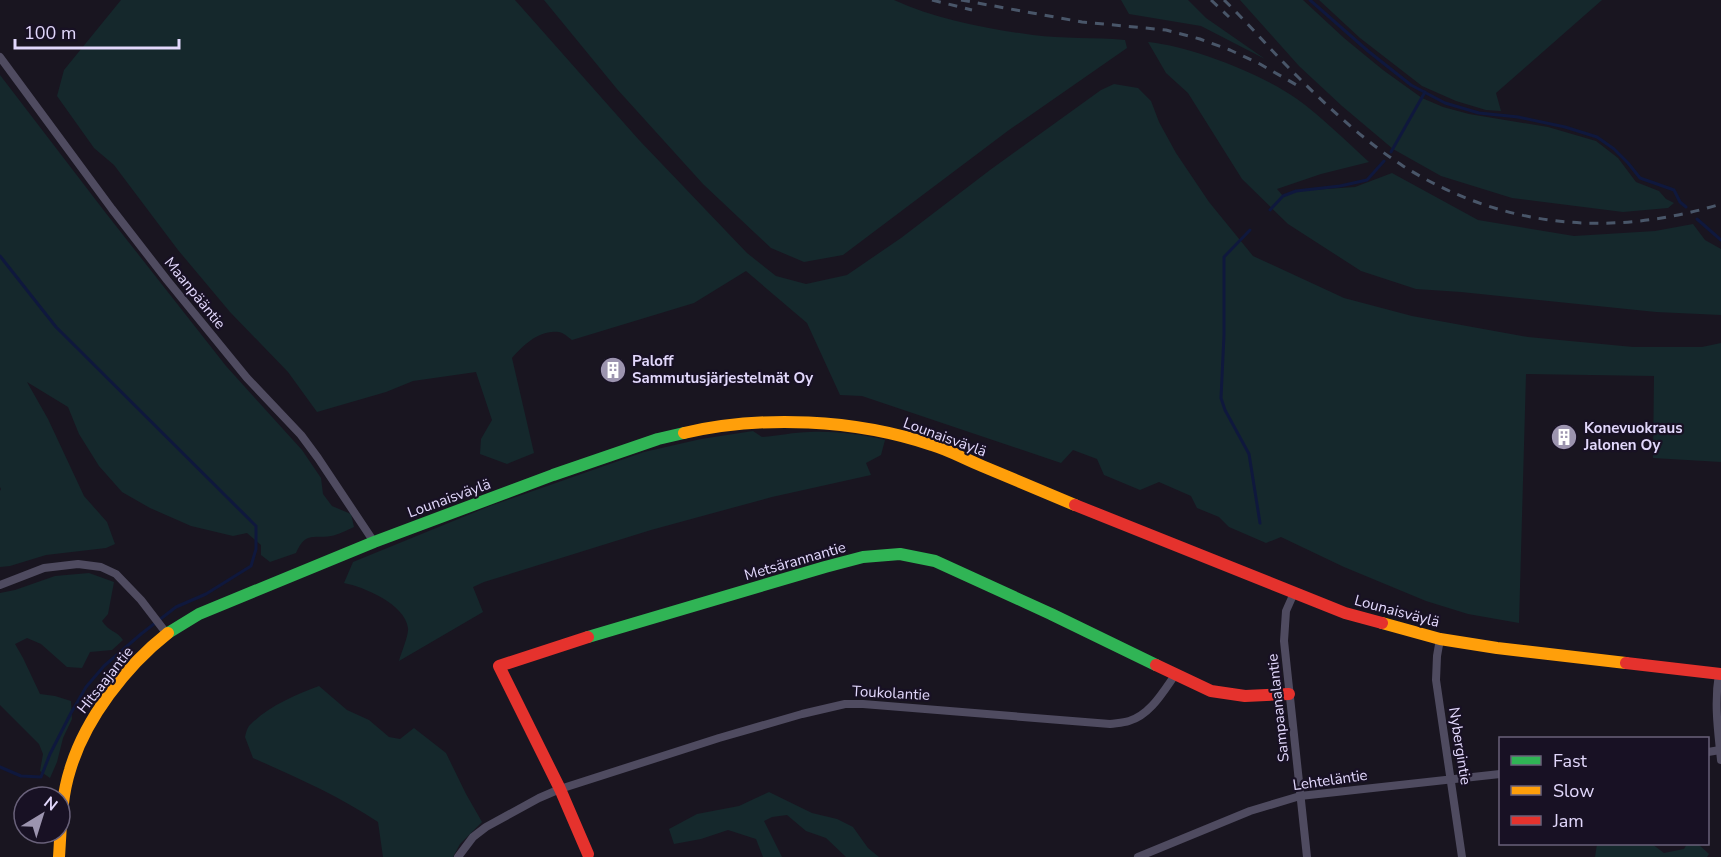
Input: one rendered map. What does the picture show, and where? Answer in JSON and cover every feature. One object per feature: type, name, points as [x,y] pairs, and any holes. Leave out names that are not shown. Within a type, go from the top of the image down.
[{"type":"street","name":"Maanpääntie","points":[[0,57],[167,280],[247,378],[301,435],[374,542]]},
{"type":"street","name":"Lounaisväylä","points":[[167,634],[199,614],[374,542],[658,439],[714,426],[735,424],[830,423],[876,430],[933,446],[1345,613],[1440,639],[1497,648],[1720,674]]},
{"type":"street","name":"Metsärannantie","points":[[588,854],[560,789],[499,666],[556,646],[863,557],[900,554],[935,561],[1211,691],[1245,696],[1289,694]]},
{"type":"street","points":[[0,585],[44,568],[78,564],[101,567],[116,574],[141,600],[167,634]]},
{"type":"street","name":"Sampaanalantie","points":[[1294,593],[1286,611],[1284,641],[1307,857]]},
{"type":"street","name":"Hitsaajantie","points":[[59,857],[61,819],[69,772],[87,727],[100,706],[140,657],[167,634]]},
{"type":"street","name":"Nybergintie","points":[[1440,639],[1436,680],[1462,857]]},
{"type":"street","points":[[1720,674],[1716,688],[1716,716],[1720,755]]},
{"type":"street","name":"Toukolantie","points":[[458,857],[473,837],[486,827],[560,789],[802,714],[845,704],[863,704],[1110,724],[1129,721],[1144,713],[1156,702],[1175,675]]},
{"type":"street","name":"Lehteläntie","points":[[1138,857],[1250,812],[1300,796],[1499,774]]},
{"type":"green space","points":[[121,0],[515,0],[639,140],[747,253],[776,276],[806,284],[847,275],[901,238],[1101,90],[1114,84],[1138,88],[1151,101],[1159,122],[1176,153],[1209,202],[1253,256],[1344,298],[1412,316],[1528,337],[1633,347],[1702,347],[1721,343],[1721,462],[1653,458],[1654,376],[1526,374],[1519,623],[1468,614],[1426,601],[1344,567],[1281,537],[1266,543],[1229,527],[1219,517],[1197,508],[1191,496],[1159,482],[1140,490],[1104,475],[1097,459],[1073,450],[1061,463],[862,396],[840,395],[807,323],[746,271],[694,303],[572,340],[561,333],[552,332],[539,335],[527,343],[512,358],[534,453],[507,464],[480,454],[481,439],[492,420],[476,372],[413,381],[386,392],[317,412],[288,372],[230,312],[178,250],[114,165],[94,148],[57,96],[64,70]]},
{"type":"green space","points":[[544,0],[894,0],[927,13],[980,26],[1044,36],[1125,40],[1127,48],[1009,130],[843,255],[804,262],[771,248],[703,184],[617,89]]},
{"type":"green space","points":[[1121,0],[1188,0],[1206,18],[1265,59],[1201,26],[1129,14]]},
{"type":"green space","points":[[1240,0],[1303,0],[1344,38],[1422,98],[1469,114],[1548,127],[1596,141],[1618,158],[1636,182],[1659,191],[1666,199],[1674,203],[1668,208],[1623,212],[1512,198],[1441,176],[1393,149],[1342,106],[1299,66]]},
{"type":"green space","points":[[1319,0],[1602,0],[1496,93],[1501,111],[1486,110],[1456,101],[1422,86],[1360,38]]},
{"type":"green space","points":[[1148,42],[1204,55],[1265,80],[1315,113],[1369,162],[1321,174],[1277,189],[1283,196],[1296,191],[1355,187],[1392,173],[1478,220],[1574,236],[1655,231],[1693,224],[1705,240],[1721,249],[1721,315],[1656,312],[1416,289],[1361,271],[1288,224],[1242,179],[1188,93],[1166,73]]},
{"type":"green space","points":[[0,75],[226,366],[302,450],[321,478],[323,494],[332,506],[351,514],[354,527],[334,535],[310,537],[303,541],[296,553],[270,562],[261,555],[261,545],[247,533],[233,536],[191,526],[150,508],[122,492],[99,466],[79,434],[68,407],[27,382],[48,419],[84,496],[107,522],[115,544],[106,548],[46,555],[0,567]]},
{"type":"green space","points":[[753,431],[762,437],[804,432],[829,432],[885,440],[881,455],[866,463],[871,475],[772,497],[651,530],[473,587],[483,612],[399,661],[408,631],[400,611],[392,604],[362,588],[344,583],[353,562],[490,506],[644,452],[701,439]]},
{"type":"green space","points":[[89,573],[114,582],[108,614],[102,621],[123,640],[112,650],[90,652],[82,668],[67,667],[41,644],[27,638],[15,644],[40,694],[71,701],[72,719],[50,778],[40,771],[43,754],[39,744],[0,705],[0,593],[55,576]]},
{"type":"green space","points":[[319,686],[347,710],[369,720],[389,737],[400,739],[414,728],[446,753],[482,822],[460,844],[453,857],[383,857],[378,822],[333,795],[253,758],[245,737],[250,725],[274,706]]},
{"type":"green space","points":[[769,792],[812,813],[837,819],[853,827],[868,848],[879,857],[846,857],[826,838],[806,831],[787,815],[772,817],[764,821],[782,857],[763,857],[756,839],[728,830],[701,839],[674,844],[669,829],[697,814],[739,806]]},
{"type":"green space","points":[[1597,845],[1653,845],[1664,853],[1684,849],[1686,845],[1699,845],[1709,854],[1707,857],[1595,857]]},
{"type":"waterway","points":[[1310,0],[1411,85],[1445,103],[1479,113],[1518,117],[1565,127],[1597,137],[1614,149],[1640,178],[1674,190],[1680,202],[1686,207]]},
{"type":"waterway","points":[[1391,152],[1425,92]]},
{"type":"waterway","points":[[1270,210],[1283,196],[1296,191],[1367,180],[1384,161]]},
{"type":"waterway","points":[[1697,219],[1721,240]]},
{"type":"waterway","points":[[1250,230],[1224,257],[1221,398],[1249,454],[1260,523]]},
{"type":"waterway","points":[[0,256],[56,327],[256,526],[256,549],[251,566],[206,594],[176,607],[104,666],[86,687],[50,754],[41,777],[21,776],[0,767]]},
{"type":"railway","points":[[932,0],[972,10]]},
{"type":"railway","points":[[961,0],[1082,22],[1166,30],[1230,50],[1300,87]]},
{"type":"railway","points":[[1211,0],[1229,17]]},
{"type":"railway","points":[[1224,0],[1311,90],[1362,136],[1403,166],[1441,187],[1479,203],[1518,214],[1558,221],[1598,223],[1638,221],[1680,215],[1721,204]]},
{"type":"traffic: fast","points":[[168,633],[199,614],[374,542],[553,475],[658,439],[684,433]]},
{"type":"traffic: fast","points":[[588,637],[825,567],[863,557],[900,554],[935,561],[1156,665]]},
{"type":"traffic: slow","points":[[684,433],[714,427],[776,422],[808,422],[872,430],[938,447],[1075,505]]},
{"type":"traffic: slow","points":[[1382,623],[1440,639],[1626,663]]},
{"type":"traffic: slow","points":[[59,857],[67,781],[86,732],[122,677],[168,633]]},
{"type":"traffic: jam","points":[[1075,505],[1345,613],[1382,623]]},
{"type":"traffic: jam","points":[[588,637],[499,666],[560,789],[588,854]]},
{"type":"traffic: jam","points":[[1626,663],[1721,674]]},
{"type":"traffic: jam","points":[[1156,665],[1211,691],[1245,696],[1289,694]]},
{"type":"place","name":"Paloff Sammutusjärjestelmät Oy","points":[[613,370]]},
{"type":"place","name":"Konevuokraus Jalonen Oy","points":[[1564,437]]}]
